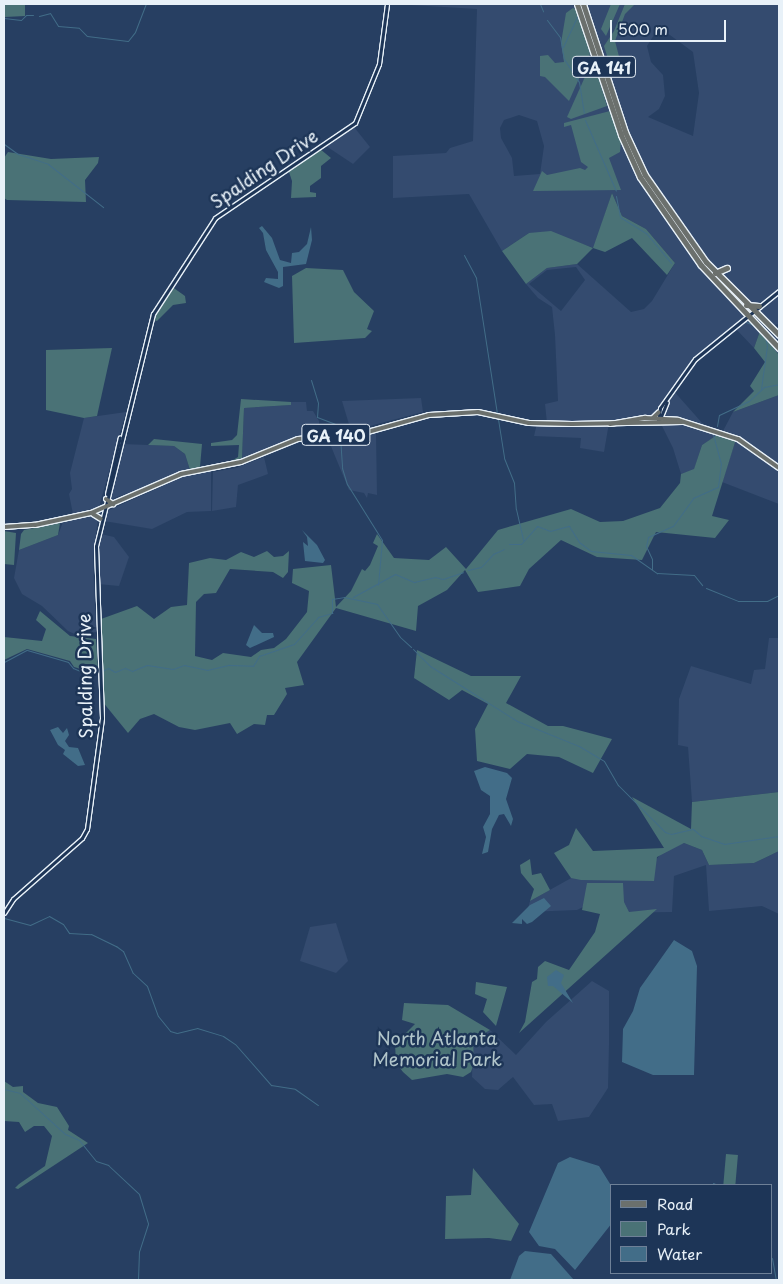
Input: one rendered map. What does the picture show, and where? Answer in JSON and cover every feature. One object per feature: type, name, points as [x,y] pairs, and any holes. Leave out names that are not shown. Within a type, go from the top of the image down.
[{"type":"highway","name":"GA 141","points":[[580,4],[591,29],[630,146],[666,211],[709,266],[714,276],[722,281],[745,304],[750,313],[779,335]]},
{"type":"highway","name":"GA 141","points":[[580,4],[632,160],[666,211],[714,276],[750,313],[779,348]]},
{"type":"highway","points":[[632,160],[691,247],[709,266]]},
{"type":"highway","points":[[714,276],[728,269],[722,281]]},
{"type":"highway","points":[[745,304],[759,306]]},
{"type":"main road","name":"Spalding Drive","points":[[4,913],[13,899],[86,833],[101,735],[95,556],[103,509],[153,314],[215,218],[239,199],[348,129],[358,119],[379,64],[387,4]]},
{"type":"main road","points":[[653,418],[659,412],[694,359],[779,291]]},
{"type":"main road","points":[[659,420],[667,399]]},
{"type":"main road","name":"GA 140","points":[[4,528],[35,525],[91,513],[181,474],[241,462],[298,439],[364,433],[428,415],[478,412],[529,423],[608,424],[659,420],[682,422],[738,439],[779,468]]},
{"type":"main road","points":[[659,412],[659,420]]},
{"type":"main road","name":"GA 140","points":[[608,424],[653,418],[659,420]]},
{"type":"main road","points":[[107,497],[113,504]]},
{"type":"main road","points":[[91,513],[101,519]]},
{"type":"shaded area","points":[[394,4],[779,4],[778,324],[775,325],[757,311],[749,319],[760,331],[754,348],[733,326],[694,358],[672,389],[703,424],[723,431],[733,412],[779,395],[779,504],[722,482],[737,436],[723,432],[702,445],[694,470],[681,474],[673,448],[658,418],[609,423],[604,452],[580,448],[581,438],[534,436],[537,423],[547,423],[545,404],[558,401],[555,335],[552,307],[538,298],[526,284],[547,268],[577,264],[631,312],[644,309],[652,301],[675,263],[646,229],[622,216],[612,193],[594,248],[558,236],[529,233],[502,251],[469,194],[393,198],[393,156],[446,153],[450,148],[473,141],[477,9]],"holes":[[[659,27],[693,52],[699,93],[693,136],[648,117],[659,109],[665,96],[663,75],[651,62],[647,46]],[[519,115],[537,121],[544,146],[540,174],[514,176],[512,158],[501,138],[500,128],[504,120]],[[576,267],[585,280],[561,311],[529,284],[547,270]]]},
{"type":"shaded area","points":[[354,127],[370,147],[353,164],[326,146]]},
{"type":"shaded area","points":[[421,398],[423,412],[351,431],[342,401]]},
{"type":"shaded area","points":[[291,402],[306,402],[307,411],[313,411],[319,421],[319,433],[289,439],[242,458],[244,408],[291,405]]},
{"type":"shaded area","points":[[126,412],[99,507],[73,514],[69,494],[72,489],[70,473],[84,418]]},
{"type":"shaded area","points":[[376,433],[377,495],[368,493],[367,498],[364,493],[349,490],[328,439]]},
{"type":"shaded area","points":[[122,444],[174,446],[185,454],[190,470],[109,500]]},
{"type":"shaded area","points":[[264,457],[268,474],[238,485],[236,507],[212,511],[213,472],[236,468]]},
{"type":"shaded area","points":[[211,471],[211,511],[187,512],[152,529],[104,521],[109,510],[185,476]]},
{"type":"shaded area","points":[[95,516],[98,519],[93,557],[96,632],[77,635],[68,631],[42,606],[22,594],[14,578],[19,550],[58,535],[63,522]]},
{"type":"shaded area","points":[[101,534],[114,537],[129,557],[119,586],[98,584],[98,554]]},
{"type":"shaded area","points":[[769,638],[779,638],[779,792],[692,802],[688,747],[678,745],[679,699],[691,666],[751,684],[754,670],[765,669]]},
{"type":"shaded area","points":[[684,843],[702,850],[709,865],[754,863],[779,851],[779,914],[762,906],[709,911],[706,865],[674,876],[672,912],[609,913],[593,902],[577,910],[527,912],[530,901],[573,877],[655,861],[663,851]]},
{"type":"shaded area","points":[[336,923],[348,961],[336,973],[300,961],[310,927]]},
{"type":"shaded area","points":[[592,981],[609,991],[609,1044],[608,1088],[589,1117],[558,1121],[552,1104],[534,1105],[513,1077],[498,1090],[485,1089],[472,1077],[473,1041],[490,1030],[516,1055],[546,1022]]},
{"type":"green space","points":[[4,4],[25,4],[25,16],[5,17],[4,27]]},
{"type":"green space","points":[[611,4],[620,4],[606,36],[601,29]]},
{"type":"green space","points":[[625,4],[635,4],[625,14],[615,41],[622,68],[612,72],[604,46],[614,31]]},
{"type":"green space","points":[[573,8],[578,10],[590,54],[569,101],[545,77],[540,76],[540,56],[548,55],[555,63],[564,62],[561,43],[566,13]]},
{"type":"green space","points":[[593,59],[607,106],[571,119],[567,117]]},
{"type":"green space","points":[[610,111],[621,140],[620,152],[609,158],[621,190],[533,191],[542,171],[547,175],[580,168],[585,170],[588,167],[581,162],[571,125],[564,127],[564,123]]},
{"type":"green space","points":[[320,149],[331,158],[321,166],[321,178],[310,186],[310,192],[316,193],[316,197],[291,198],[292,181],[288,169]]},
{"type":"green space","points":[[8,152],[51,159],[99,157],[98,163],[85,180],[86,202],[7,200],[4,198],[4,158]]},
{"type":"green space","points":[[612,193],[622,216],[646,229],[675,263],[667,275],[632,238],[605,252],[593,248]]},
{"type":"green space","points":[[551,231],[593,248],[577,264],[547,268],[526,284],[502,251],[529,233]]},
{"type":"green space","points":[[306,268],[343,270],[354,292],[374,311],[367,329],[372,331],[365,338],[294,343],[292,276]]},
{"type":"green space","points":[[171,286],[185,296],[186,303],[173,305],[157,321],[153,320]]},
{"type":"green space","points":[[760,331],[779,355],[779,395],[733,412],[754,391],[750,386],[765,362],[754,348]]},
{"type":"green space","points":[[112,348],[97,416],[84,418],[46,410],[46,350]]},
{"type":"green space","points":[[241,399],[291,402],[291,405],[244,408],[242,458],[228,463],[238,457],[239,445],[211,446],[211,443],[232,440],[237,435]]},
{"type":"green space","points":[[723,431],[737,436],[712,516],[729,520],[715,538],[656,532],[642,560],[597,557],[561,540],[529,569],[520,586],[478,592],[465,570],[447,590],[418,606],[416,631],[336,608],[297,662],[304,685],[285,688],[287,694],[274,715],[267,715],[265,725],[254,724],[237,734],[230,723],[195,730],[179,727],[154,714],[140,719],[128,733],[102,701],[101,619],[137,606],[154,619],[171,607],[187,605],[189,563],[210,558],[226,560],[241,552],[254,557],[267,551],[274,557],[283,556],[289,551],[288,572],[283,578],[273,572],[230,569],[216,593],[204,594],[196,602],[195,656],[212,660],[223,653],[251,657],[261,650],[274,648],[286,639],[307,612],[309,591],[292,583],[293,569],[331,565],[336,607],[351,591],[362,569],[365,571],[370,565],[378,546],[373,543],[377,534],[394,558],[429,560],[446,547],[466,569],[498,530],[571,509],[600,522],[623,521],[660,508],[680,483],[681,474],[694,469],[702,445]]},
{"type":"green space","points":[[154,439],[202,444],[200,467],[190,470],[185,454],[174,446],[148,445]]},
{"type":"green space","points":[[60,523],[58,535],[19,550],[21,534],[24,530]]},
{"type":"green space","points":[[4,531],[16,533],[14,565],[4,564]]},
{"type":"green space","points":[[40,611],[70,636],[96,639],[98,669],[95,673],[74,667],[70,661],[27,649],[4,660],[4,637],[42,641],[46,629],[36,620]]},
{"type":"green space","points":[[417,650],[471,676],[521,676],[506,703],[548,726],[563,726],[612,739],[593,773],[559,757],[527,754],[510,769],[477,761],[475,729],[488,704],[462,690],[449,700],[414,678]]},
{"type":"green space","points":[[779,792],[779,851],[754,863],[709,865],[702,850],[684,843],[657,857],[654,881],[581,880],[571,878],[554,853],[569,845],[576,828],[593,851],[664,848],[632,797],[691,829],[692,802]]},
{"type":"green space","points":[[530,859],[532,875],[541,873],[550,890],[530,901],[534,889],[521,873],[520,865]]},
{"type":"green space","points":[[587,883],[623,883],[624,902],[629,912],[657,909],[519,1033],[525,1022],[532,982],[537,979],[538,967],[545,961],[569,970],[595,932],[600,914],[582,910]]},
{"type":"green space","points":[[476,982],[507,987],[496,1026],[483,1012],[487,999],[475,994]]},
{"type":"green space","name":"North Atlanta Memorial Park","points":[[404,1003],[448,1005],[490,1030],[473,1041],[474,1063],[471,1072],[463,1077],[447,1074],[412,1080],[403,1072],[396,1063],[395,1044],[415,1024],[402,1020]]},
{"type":"green space","points":[[4,1081],[13,1087],[23,1086],[23,1092],[38,1103],[57,1107],[69,1126],[68,1130],[88,1143],[18,1189],[15,1188],[45,1166],[52,1136],[44,1126],[34,1126],[25,1132],[19,1122],[4,1121]]},
{"type":"green space","points":[[726,1154],[738,1155],[735,1184],[723,1184]]},
{"type":"green space","points":[[473,1168],[519,1224],[511,1241],[489,1238],[445,1239],[446,1196],[471,1195]]},
{"type":"water","points":[[262,226],[272,238],[280,260],[291,263],[292,253],[299,252],[307,244],[311,227],[312,240],[306,264],[283,267],[283,286],[279,288],[264,282],[266,278],[278,279],[278,272],[266,250],[263,233],[259,228]]},
{"type":"water","points":[[302,530],[317,545],[325,560],[323,563],[305,561],[303,542],[308,546],[307,537]]},
{"type":"water","points":[[254,625],[262,633],[273,633],[274,637],[250,648],[246,645]]},
{"type":"water","points":[[58,727],[63,733],[67,728],[69,735],[65,741],[69,747],[78,748],[85,765],[78,766],[63,754],[65,750],[58,745],[50,730]]},
{"type":"water","points":[[485,767],[507,773],[512,778],[506,799],[513,819],[511,826],[504,814],[499,815],[492,829],[488,852],[482,854],[486,837],[483,827],[490,814],[490,796],[481,790],[474,771]]},
{"type":"water","points":[[544,898],[551,906],[532,922],[527,924],[522,919],[522,924],[512,923],[530,905]]},
{"type":"water","points":[[674,940],[692,951],[697,966],[694,1075],[653,1075],[622,1062],[623,1029],[633,1011],[640,988]]},
{"type":"water","points":[[556,970],[564,975],[561,983],[573,1003],[553,986],[548,986],[547,977]]},
{"type":"water","points":[[570,1157],[599,1166],[610,1184],[610,1226],[575,1270],[555,1249],[539,1246],[529,1232],[558,1163]]},
{"type":"water","points":[[525,1251],[551,1254],[574,1280],[510,1280],[519,1256]]},
{"type":"waterway","points":[[39,16],[50,13],[58,26],[79,28],[87,36],[128,41],[135,32],[146,4]]},
{"type":"waterway","points":[[540,4],[543,11]]},
{"type":"waterway","points":[[4,18],[21,20],[26,15],[33,15]]},
{"type":"waterway","points":[[563,47],[578,15]]},
{"type":"waterway","points":[[547,20],[560,37],[564,59],[579,82],[584,113]]},
{"type":"waterway","points":[[585,120],[616,191]]},
{"type":"waterway","points":[[4,144],[18,154],[48,164],[103,207]]},
{"type":"waterway","points":[[616,196],[620,217],[646,233],[671,263]]},
{"type":"waterway","points":[[464,255],[476,278],[497,413]]},
{"type":"waterway","points":[[746,322],[754,325]]},
{"type":"waterway","points":[[761,389],[767,346],[765,336]]},
{"type":"waterway","points":[[311,380],[318,403],[317,417],[335,424],[339,433]]},
{"type":"waterway","points":[[717,426],[719,415],[749,401],[764,387],[779,384]]},
{"type":"waterway","points":[[498,419],[504,458],[514,483],[516,509],[523,540]]},
{"type":"waterway","points":[[652,569],[652,559],[646,546],[648,537],[673,526],[693,498],[718,487],[721,464],[713,435]]},
{"type":"waterway","points":[[340,437],[342,468],[347,484],[382,540],[378,585]]},
{"type":"waterway","points":[[509,544],[521,544],[537,526],[550,531],[569,526],[579,542],[591,551],[631,555],[657,573],[694,575],[702,585]]},
{"type":"waterway","points":[[468,570],[481,567],[493,554],[504,549]]},
{"type":"waterway","points":[[353,597],[395,574],[414,582],[435,577],[443,579],[463,572]]},
{"type":"waterway","points":[[706,588],[738,601],[767,601],[779,595]]},
{"type":"waterway","points":[[102,671],[108,668],[115,672],[125,668],[132,671],[147,665],[173,669],[184,665],[207,670],[229,665],[253,666],[259,656],[294,644],[318,617],[332,613],[332,599],[344,597],[377,604],[400,637],[411,647]]},
{"type":"waterway","points":[[413,649],[430,666],[517,721],[579,746],[604,761],[618,785],[665,832],[671,834],[693,829],[701,836],[724,844],[779,836]]},
{"type":"waterway","points":[[4,662],[27,650],[68,662],[73,668],[87,674],[99,672]]},
{"type":"waterway","points":[[4,918],[30,925],[49,916],[63,924],[69,933],[91,934],[116,946],[123,951],[133,973],[147,986],[158,1016],[170,1031],[177,1033],[197,1028],[223,1036],[235,1044],[271,1085],[295,1089],[318,1105]]},
{"type":"waterway","points":[[4,1089],[20,1093],[65,1134],[79,1140],[96,1161],[108,1165],[139,1194],[148,1224],[139,1251],[138,1280]]},
{"type":"waterway","points":[[773,1264],[776,1280]]}]
